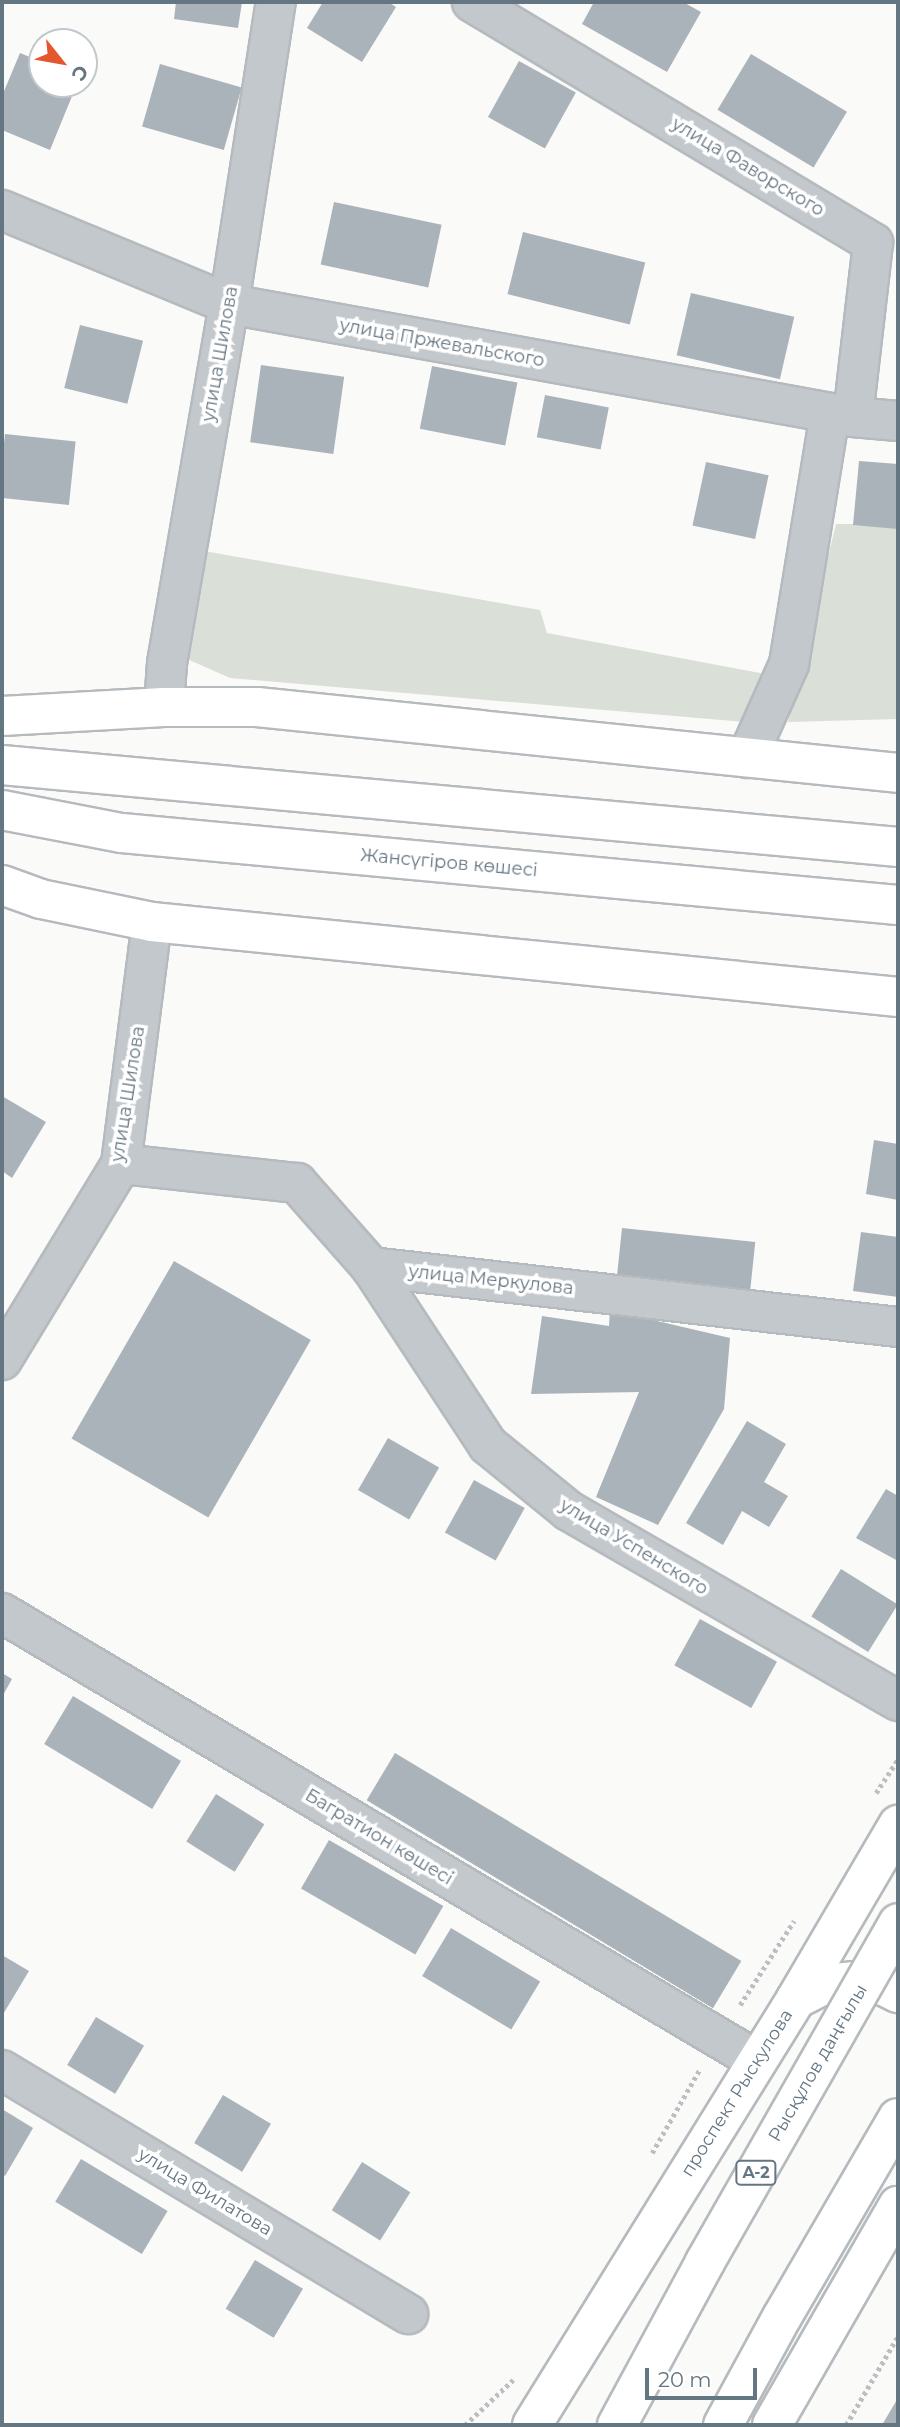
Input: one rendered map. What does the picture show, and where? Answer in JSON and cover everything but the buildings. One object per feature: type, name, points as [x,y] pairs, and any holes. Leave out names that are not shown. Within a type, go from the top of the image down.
[{"type":"main road","points":[[2,716],[164,707],[257,707],[898,773]]},
{"type":"main road","points":[[2,765],[898,847]]},
{"type":"main road","name":"Жансүгіров көшесі","points":[[2,810],[122,833],[898,905]]},
{"type":"main road","points":[[2,885],[41,899],[152,922],[898,997]]},
{"type":"main road","name":"проспект Рыскулова","points":[[572,2358],[897,1832]]},
{"type":"main road","name":"Рысқұлов даңғылы","points":[[617,2425],[705,2262],[898,1923]]},
{"type":"main road","points":[[796,1999],[826,1984],[855,1981],[884,1986],[898,1993]]},
{"type":"main road","points":[[723,2425],[782,2317],[898,2118]]},
{"type":"main road","points":[[772,2425],[898,2206]]},
{"type":"main road","points":[[513,2425],[572,2358]]},
{"type":"main road","points":[[533,2425],[572,2358]]},
{"type":"street","name":"улица Шилова","points":[[164,707],[167,663],[229,304],[276,2]]},
{"type":"street","name":"улица Фаворского","points":[[472,2],[873,243],[841,415]]},
{"type":"street","name":"улица Пржевальского","points":[[2,210],[229,304],[841,415],[898,421]]},
{"type":"street","points":[[747,758],[789,664],[841,415]]},
{"type":"street","name":"улица Шилова","points":[[2,1360],[121,1164],[152,922]]},
{"type":"street","points":[[121,1164],[297,1183],[371,1267]]},
{"type":"street","name":"улица Меркулова","points":[[371,1267],[898,1327]]},
{"type":"street","name":"улица Успенского","points":[[371,1267],[488,1445],[569,1511],[898,1702]]},
{"type":"street","name":"Багратион көшесі","points":[[2,1613],[756,2060]]},
{"type":"street","name":"улица Филатова","points":[[2,2070],[408,2314]]},
{"type":"path","points":[[846,2425],[898,2336]]},
{"type":"shaded area","points":[[836,524],[898,524],[898,719],[788,722]]},
{"type":"shaded area","points":[[204,551],[540,610],[547,633],[771,675],[745,722],[230,678],[176,654]]}]
